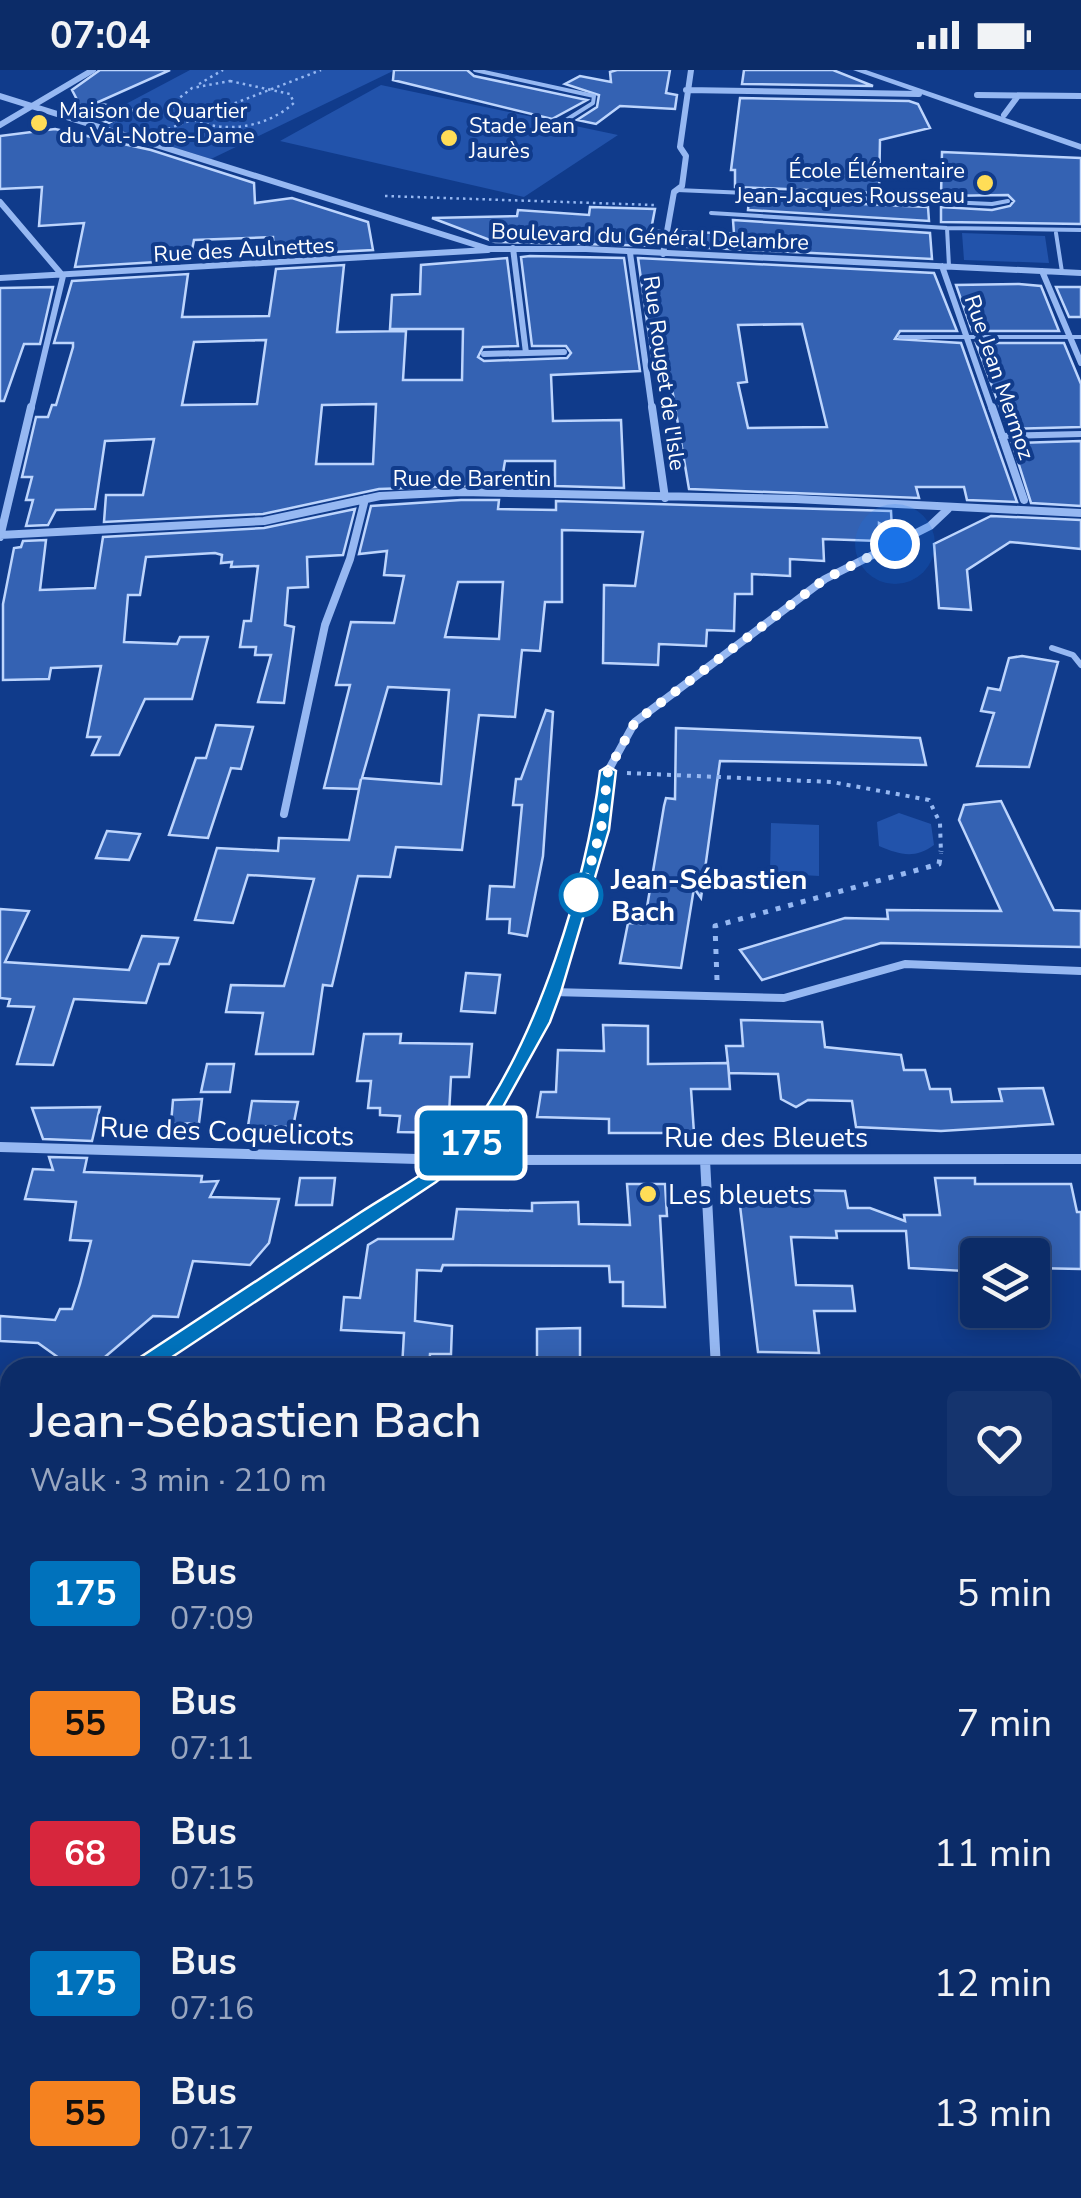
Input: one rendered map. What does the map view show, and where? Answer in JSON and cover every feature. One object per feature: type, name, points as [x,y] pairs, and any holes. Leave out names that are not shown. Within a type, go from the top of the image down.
[{"type":"street","points":[[0,125],[93,70]]},
{"type":"street","points":[[663,254],[672,205],[682,186],[686,156],[680,148],[691,70]]},
{"type":"street","points":[[857,70],[919,94],[1081,143]]},
{"type":"street","points":[[875,70],[1081,143]]},
{"type":"street","points":[[686,90],[919,94]]},
{"type":"street","points":[[977,95],[1081,96]]},
{"type":"street","points":[[1004,115],[1019,95]]},
{"type":"street","name":"Boulevard du Général Delambre","points":[[0,96],[489,249],[1081,273]]},
{"type":"street","points":[[0,202],[62,276],[0,536]]},
{"type":"street","points":[[513,248],[526,353]]},
{"type":"street","name":"Rue des Aulnettes","points":[[0,278],[456,255],[489,249]]},
{"type":"street","name":"Rue Rouget de l'Isle","points":[[630,253],[665,498]]},
{"type":"street","name":"Rue Jean Mermoz","points":[[946,266],[1024,500]]},
{"type":"street","points":[[1042,271],[1081,363]]},
{"type":"street","points":[[484,354],[564,352]]},
{"type":"street","name":"Rue de Barentin","points":[[0,536],[264,521],[366,499],[460,492],[1081,513]]},
{"type":"street","points":[[284,814],[325,626],[366,499]]},
{"type":"street","points":[[155,1358],[452,1160],[476,1138],[540,1022],[552,992],[601,830],[608,771],[635,722],[825,579],[930,526],[948,508]]},
{"type":"street","name":"Rue des Coquelicots","points":[[0,1147],[452,1160]]},
{"type":"street","name":"Rue des Bleuets","points":[[452,1160],[1081,1160]]},
{"type":"street","points":[[705,1160],[715,1358]]},
{"type":"lane","points":[[475,70],[594,96],[593,102],[566,120]]},
{"type":"lane","points":[[677,190],[992,204],[1008,200]]},
{"type":"lane","points":[[711,213],[932,224],[947,228],[1056,233],[1081,230]]},
{"type":"lane","points":[[946,266],[947,228]]},
{"type":"lane","points":[[1056,233],[1062,272]]},
{"type":"lane","points":[[900,336],[1081,336]]},
{"type":"lane","points":[[1001,436],[1081,434]]},
{"type":"lane","points":[[1052,648],[1073,655],[1081,666]]},
{"type":"lane","points":[[552,992],[784,998],[905,964],[1081,971]]},
{"type":"path","points":[[192,88],[238,82],[290,94],[294,104],[274,120],[240,127],[194,118],[169,106],[192,88],[223,70]]},
{"type":"path","points":[[232,70],[238,82]]},
{"type":"path","points":[[137,141],[321,70]]},
{"type":"path","points":[[380,195],[672,205]]},
{"type":"path","points":[[608,771],[674,778],[832,782],[929,800],[939,814],[943,849],[939,864],[873,879],[760,920],[715,926],[719,998]]},
{"type":"shaded area","points":[[190,70],[395,70],[211,159],[107,126],[136,110],[124,105]]},
{"type":"shaded area","name":"Stade Jean Jaurès","points":[[381,85],[618,135],[524,197],[280,141]]},
{"type":"shaded area","points":[[962,233],[1045,236],[1049,263],[964,260]]},
{"type":"shaded area","points":[[899,813],[931,824],[934,845],[907,854],[879,846],[877,822]]},
{"type":"shaded area","points":[[771,823],[819,825],[819,876],[770,873]]},
{"type":"building","points":[[100,70],[170,70],[96,103],[133,110],[109,123],[85,115],[72,90]]},
{"type":"building","points":[[394,70],[467,70],[474,76],[587,100],[552,119],[393,80]]},
{"type":"building","points":[[670,70],[666,93],[677,95],[675,109],[620,106],[596,124],[577,120],[597,107],[599,95],[565,84],[580,76],[611,82],[610,72]]},
{"type":"building","points":[[744,70],[833,70],[873,86],[742,84]]},
{"type":"building","points":[[740,98],[909,101],[918,104],[930,128],[880,140],[879,193],[735,187],[735,170],[731,170]]},
{"type":"building","points":[[55,129],[151,150],[254,183],[255,203],[292,198],[368,222],[373,250],[274,255],[273,237],[194,240],[190,260],[75,267],[84,223],[39,226],[42,187],[0,189],[0,136]]},
{"type":"building","points":[[942,152],[1081,158],[1081,224],[941,222],[941,207],[992,210],[1010,206],[1014,201],[1008,195],[941,196]]},
{"type":"building","points":[[749,199],[928,207],[929,221],[748,210]]},
{"type":"building","points":[[590,207],[655,209],[651,230],[660,231],[658,246],[495,242],[432,218],[517,216],[518,210],[589,215]]},
{"type":"building","points":[[733,220],[930,233],[932,259],[671,246],[674,231],[734,234]]},
{"type":"building","points":[[521,257],[624,258],[640,371],[551,375],[553,421],[621,420],[624,488],[555,486],[555,461],[505,461],[501,485],[379,489],[263,514],[104,522],[106,495],[143,495],[154,439],[105,441],[95,509],[56,510],[48,525],[26,526],[33,500],[26,500],[32,477],[22,477],[36,417],[48,417],[52,405],[56,405],[73,347],[73,343],[54,343],[72,281],[188,274],[182,317],[269,316],[276,269],[344,265],[337,332],[406,331],[403,380],[462,380],[463,329],[390,329],[392,295],[420,294],[421,265],[507,258],[518,346],[483,347],[478,357],[484,361],[567,358],[571,353],[566,346],[532,346]],"holes":[[[266,340],[257,404],[182,405],[194,342]],[[376,404],[373,464],[316,464],[322,405]]]},
{"type":"building","points":[[638,258],[934,273],[957,331],[900,331],[895,339],[961,343],[1017,502],[967,500],[964,487],[916,487],[919,498],[689,489],[669,371],[654,371]],"holes":[[[802,324],[827,427],[748,428],[738,383],[747,382],[738,325]]]},
{"type":"building","points":[[956,285],[1041,286],[1059,331],[972,331]]},
{"type":"building","points":[[53,287],[40,344],[24,344],[4,401],[0,401],[0,288]]},
{"type":"building","points":[[1056,287],[1081,287],[1081,317],[1069,317]]},
{"type":"building","points":[[976,343],[1064,343],[1081,384],[1081,427],[1008,429]]},
{"type":"building","points":[[1081,441],[1081,506],[1031,503],[1012,443]]},
{"type":"building","points":[[499,500],[498,509],[556,510],[556,501],[891,511],[892,530],[879,523],[879,541],[823,539],[824,561],[790,559],[790,576],[752,574],[752,594],[735,594],[734,631],[707,630],[706,646],[659,644],[658,665],[603,663],[604,585],[635,586],[643,532],[562,530],[562,602],[545,602],[540,651],[522,650],[515,717],[479,715],[462,850],[396,847],[390,877],[358,876],[332,986],[323,985],[313,1054],[256,1054],[263,1013],[226,1012],[231,985],[284,986],[314,879],[248,875],[233,923],[195,920],[217,848],[278,851],[279,838],[349,840],[361,779],[359,789],[324,788],[350,685],[336,685],[351,622],[394,623],[404,576],[384,575],[387,551],[359,554],[371,506]],"holes":[[[458,582],[503,582],[499,639],[445,637]],[[388,687],[449,690],[441,784],[362,778]]]},
{"type":"building","points":[[355,509],[343,555],[307,557],[308,587],[288,588],[285,625],[294,627],[284,703],[258,702],[271,655],[255,655],[256,647],[240,647],[244,621],[251,621],[258,566],[231,567],[232,562],[221,563],[222,555],[215,553],[146,557],[140,595],[128,595],[124,642],[177,644],[180,637],[208,637],[192,699],[145,699],[119,755],[92,755],[100,737],[87,737],[101,666],[51,668],[49,679],[3,680],[3,604],[14,548],[21,547],[23,541],[46,540],[40,590],[95,588],[103,537],[264,528]]},
{"type":"building","points":[[991,516],[1081,520],[1081,549],[1010,542],[967,570],[971,610],[939,608],[934,544]]},
{"type":"building","points":[[1022,656],[1058,662],[1029,767],[977,766],[994,713],[981,711],[988,688],[1000,690],[1009,658]]},
{"type":"building","points":[[546,710],[553,712],[543,856],[527,936],[509,933],[510,919],[487,919],[490,886],[514,887],[522,805],[513,805],[516,779],[521,779]]},
{"type":"building","points":[[216,725],[253,727],[241,769],[231,768],[208,838],[169,835],[196,758],[206,758]]},
{"type":"building","points":[[676,728],[920,738],[926,765],[720,761],[701,898],[694,888],[681,968],[620,963],[628,923],[641,924],[645,919],[666,798],[675,799]]},
{"type":"building","points":[[1001,801],[1054,910],[1081,911],[1081,947],[881,943],[762,980],[740,950],[845,918],[888,919],[887,910],[1001,911],[959,820],[964,805]]},
{"type":"building","points":[[107,831],[140,834],[129,860],[96,858]]},
{"type":"building","points":[[0,909],[29,911],[5,962],[129,970],[142,936],[178,938],[169,964],[159,964],[146,1003],[74,999],[53,1065],[17,1064],[34,1007],[8,1006],[10,999],[0,998]]},
{"type":"building","points":[[466,973],[500,975],[495,1013],[461,1011]]},
{"type":"building","points":[[741,1020],[822,1022],[825,1047],[901,1055],[904,1070],[925,1070],[930,1089],[950,1089],[952,1102],[1002,1101],[999,1089],[1043,1088],[1053,1124],[941,1131],[856,1127],[852,1101],[808,1100],[796,1107],[781,1099],[778,1074],[729,1073],[726,1046],[743,1046]]},
{"type":"building","points":[[603,1025],[648,1026],[648,1064],[728,1063],[730,1089],[691,1089],[694,1133],[609,1133],[609,1119],[537,1117],[541,1092],[556,1092],[558,1050],[604,1051]]},
{"type":"building","points":[[364,1034],[401,1034],[400,1043],[472,1044],[469,1077],[451,1077],[448,1133],[398,1132],[400,1116],[380,1115],[380,1108],[368,1108],[371,1081],[357,1081]]},
{"type":"building","points":[[207,1064],[234,1064],[230,1092],[201,1092]]},
{"type":"building","points":[[202,1099],[199,1123],[171,1124],[173,1100]]},
{"type":"building","points":[[252,1101],[298,1102],[293,1127],[248,1126]]},
{"type":"building","points":[[100,1107],[92,1141],[43,1139],[32,1108]]},
{"type":"building","points":[[49,1157],[87,1158],[84,1172],[202,1176],[201,1182],[218,1181],[210,1197],[279,1199],[269,1243],[250,1265],[193,1261],[178,1317],[153,1316],[104,1358],[59,1358],[38,1343],[0,1341],[0,1316],[55,1320],[60,1309],[72,1309],[80,1284],[91,1241],[70,1240],[76,1202],[25,1199],[33,1169],[53,1170]]},
{"type":"building","points":[[300,1178],[335,1178],[332,1205],[296,1205]]},
{"type":"building","points":[[935,1178],[975,1178],[975,1184],[1071,1184],[1077,1212],[1081,1212],[1081,1269],[1050,1268],[1050,1238],[960,1238],[960,1271],[909,1268],[906,1231],[836,1231],[837,1238],[791,1237],[796,1285],[852,1286],[855,1311],[814,1311],[819,1353],[758,1352],[740,1206],[751,1205],[750,1198],[785,1196],[785,1190],[845,1191],[848,1208],[870,1208],[905,1221],[904,1215],[940,1215]]},
{"type":"building","points":[[627,1184],[665,1184],[667,1216],[660,1216],[665,1307],[623,1306],[623,1282],[610,1282],[609,1266],[443,1265],[441,1271],[417,1270],[415,1321],[452,1326],[451,1354],[403,1358],[404,1333],[341,1330],[344,1297],[360,1298],[368,1245],[378,1239],[453,1239],[457,1209],[532,1211],[532,1203],[578,1202],[579,1224],[630,1225]]},
{"type":"building","points":[[580,1328],[580,1358],[537,1358],[537,1329]]},
{"type":"bus line","name":"175","points":[[155,1358],[428,1177],[476,1138],[540,1022],[552,992],[601,830],[608,771]]},
{"type":"place","name":"Maison de Quartier du Val-Notre-Dame","points":[[39,123]]},
{"type":"place","name":"Stade Jean Jaurès","points":[[449,138]]},
{"type":"place","name":"École Élémentaire Jean-Jacques Rousseau","points":[[985,183]]},
{"type":"place","name":"Jean-Sébastien Bach","points":[[581,895]]},
{"type":"place","name":"Les bleuets","points":[[648,1194]]},
{"type":"route","points":[[581,895],[601,830],[608,771],[635,722],[825,579],[895,544]]}]
